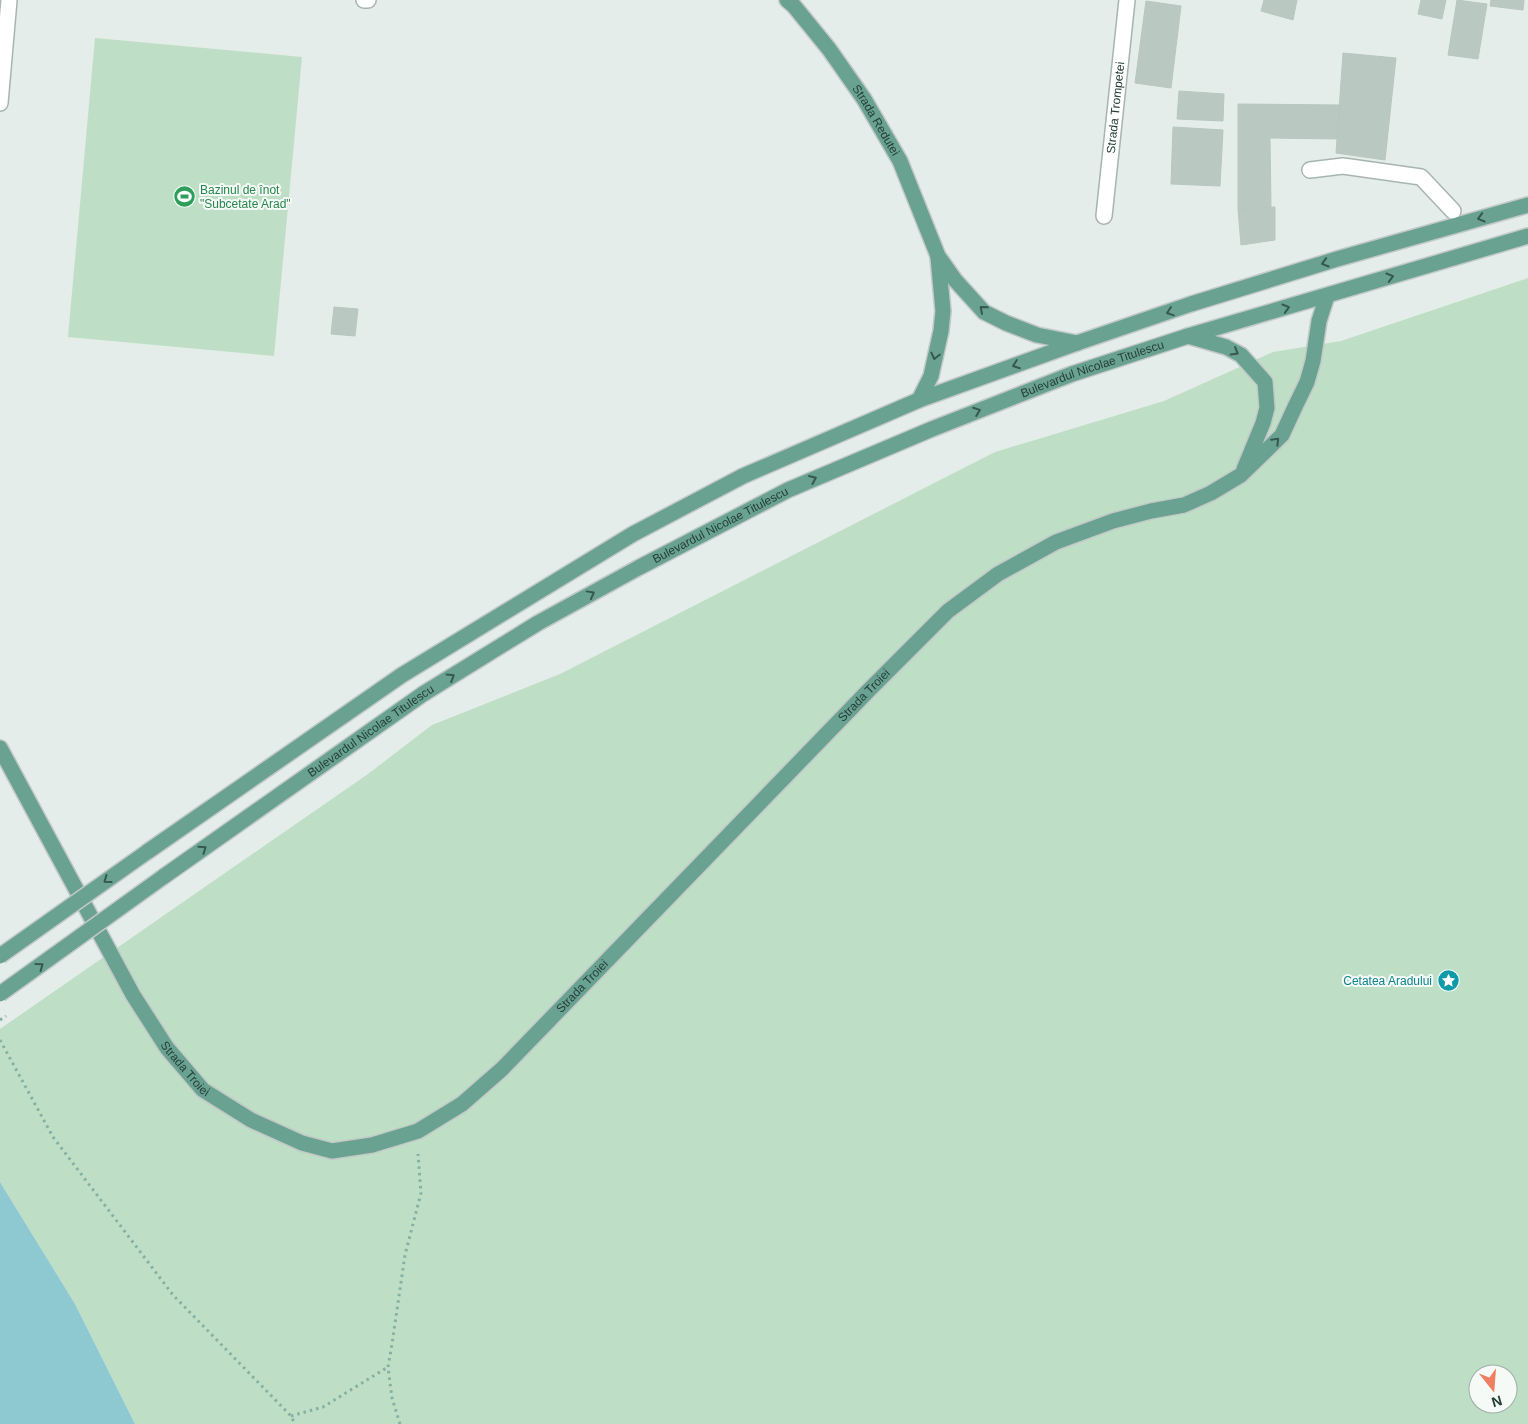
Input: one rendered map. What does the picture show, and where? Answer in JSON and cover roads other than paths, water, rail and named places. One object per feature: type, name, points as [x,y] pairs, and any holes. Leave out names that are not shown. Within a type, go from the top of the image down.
[{"type":"main road","name":"Strada Redutei","points":[[787,0],[829,49],[864,99],[900,161],[938,256]]},
{"type":"main road","points":[[0,956],[402,675],[634,534],[743,476],[919,400],[1077,343],[1191,304],[1328,262],[1528,205]]},
{"type":"main road","name":"Bulevardul Nicolae Titulescu","points":[[0,994],[423,694],[538,623],[638,568],[788,490],[914,436],[1072,374],[1188,336],[1528,236]]},
{"type":"main road","points":[[938,256],[955,280],[984,312],[1006,323],[1038,334],[1077,343]]},
{"type":"main road","points":[[919,400],[931,376],[941,331],[942,311],[938,256]]},
{"type":"main road","name":"Strada Troiei","points":[[0,748],[133,994],[167,1048],[204,1090],[251,1120],[302,1143],[332,1151],[372,1145],[418,1131],[462,1104],[502,1069],[848,711],[948,611],[998,574],[1056,542],[1113,521],[1184,505],[1241,475],[1282,435],[1307,382],[1313,361],[1319,321],[1327,296]]},
{"type":"main road","points":[[1188,336],[1226,347],[1241,355],[1265,382],[1267,408],[1241,475]]},
{"type":"street","points":[[0,103],[9,0]]},
{"type":"street","name":"Strada Trompetei","points":[[1104,216],[1127,0]]},
{"type":"street","points":[[1310,170],[1343,166],[1421,177],[1453,210]]},
{"type":"water","points":[[0,1182],[75,1304],[135,1424],[0,1424]]},
{"type":"place","name":"Bazinul de înot \"Subcetate Arad\"","points":[[184,197]]},
{"type":"place","name":"Cetatea Aradului","points":[[1448,981]]}]
